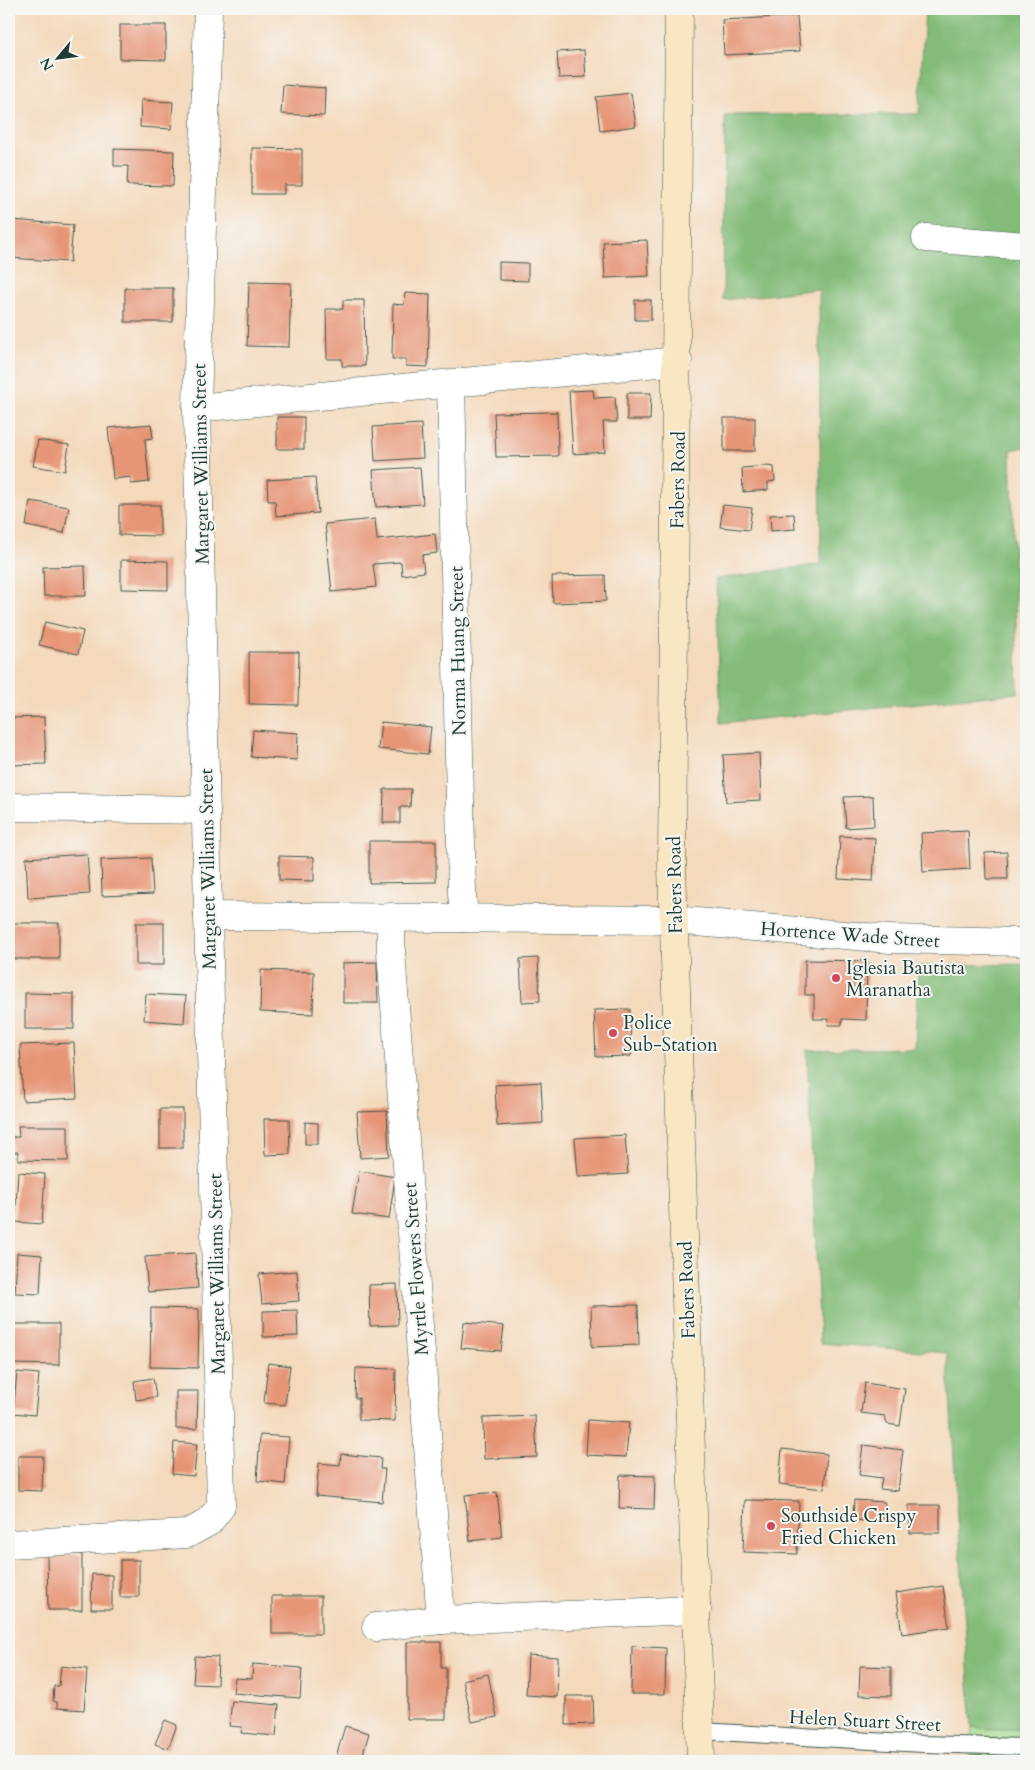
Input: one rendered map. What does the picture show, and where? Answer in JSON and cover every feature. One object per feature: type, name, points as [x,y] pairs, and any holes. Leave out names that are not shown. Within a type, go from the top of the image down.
[{"type":"main road","name":"Fabers Road","points":[[679,9],[678,361],[672,866],[701,1761]]},
{"type":"street","name":"Margaret Williams Street","points":[[9,1544],[187,1534],[208,1522],[221,1506],[198,408],[208,9]]},
{"type":"street","points":[[926,238],[1026,246]]},
{"type":"street","points":[[198,408],[678,361]]},
{"type":"street","name":"Norma Huang Street","points":[[451,384],[461,883],[464,918]]},
{"type":"street","points":[[9,807],[206,810]]},
{"type":"street","name":"Hortence Wade Street","points":[[208,916],[674,920],[890,939],[1026,942]]},
{"type":"street","name":"Myrtle Flowers Street","points":[[390,917],[441,1620]]},
{"type":"street","points":[[376,1627],[441,1620],[697,1610]]},
{"type":"lane","name":"Helen Stuart Street","points":[[701,1730],[923,1744],[1026,1747]]},
{"type":"green space","points":[[925,9],[1026,9],[1026,447],[1011,450],[1018,693],[721,723],[716,579],[821,564],[819,289],[723,300],[725,115],[919,114]]},
{"type":"green space","points":[[1026,964],[1026,1730],[972,1728],[947,1353],[820,1343],[807,1050],[915,1048],[918,966]]},
{"type":"green space","points":[[972,1728],[1026,1730],[1026,1761],[970,1761]]},
{"type":"building","points":[[797,16],[800,51],[724,55],[722,20]]},
{"type":"building","points":[[120,25],[166,25],[166,60],[120,59]]},
{"type":"building","points":[[584,50],[586,77],[559,78],[557,52]]},
{"type":"building","points":[[283,85],[325,88],[324,116],[281,114]]},
{"type":"building","points":[[631,93],[636,126],[600,131],[596,97]]},
{"type":"building","points":[[141,100],[173,102],[171,129],[140,127]]},
{"type":"building","points":[[252,148],[302,149],[302,185],[284,185],[284,194],[252,194]]},
{"type":"building","points":[[114,149],[174,151],[173,186],[127,185],[128,166],[114,166]]},
{"type":"building","points":[[12,220],[73,225],[70,262],[9,258]]},
{"type":"building","points":[[647,240],[649,276],[605,278],[603,242]]},
{"type":"building","points":[[499,262],[528,263],[528,281],[499,280]]},
{"type":"building","points":[[249,282],[291,283],[289,347],[247,346]]},
{"type":"building","points":[[125,288],[173,288],[173,322],[125,322]]},
{"type":"building","points":[[405,293],[430,294],[428,367],[406,366],[406,359],[392,359],[393,304],[404,305]]},
{"type":"building","points":[[343,300],[364,300],[365,366],[342,366],[342,359],[327,359],[326,309],[343,309]]},
{"type":"building","points":[[635,300],[651,300],[651,320],[635,320]]},
{"type":"building","points":[[593,390],[594,398],[615,397],[617,422],[603,422],[605,452],[573,454],[569,391]]},
{"type":"building","points":[[627,393],[651,393],[650,420],[627,420]]},
{"type":"building","points":[[557,412],[558,456],[496,457],[494,413]]},
{"type":"building","points":[[277,417],[304,417],[304,449],[277,449]]},
{"type":"building","points":[[724,418],[755,418],[755,451],[724,451]]},
{"type":"building","points":[[151,424],[153,438],[145,439],[149,482],[131,484],[131,477],[113,479],[108,428]]},
{"type":"building","points":[[421,424],[423,458],[375,461],[373,427]]},
{"type":"building","points":[[38,440],[69,445],[65,471],[33,466]]},
{"type":"building","points":[[420,467],[423,504],[376,507],[373,470]]},
{"type":"building","points":[[774,467],[775,481],[768,482],[768,490],[743,492],[742,468]]},
{"type":"building","points":[[315,477],[318,513],[276,516],[275,501],[268,501],[267,480]]},
{"type":"building","points":[[30,501],[69,507],[64,533],[26,526]]},
{"type":"building","points":[[119,505],[160,505],[160,536],[119,535]]},
{"type":"building","points":[[723,505],[752,508],[749,530],[720,527]]},
{"type":"building","points":[[794,514],[795,529],[771,531],[770,515]]},
{"type":"building","points":[[375,519],[377,540],[435,534],[437,553],[422,555],[424,572],[402,575],[401,562],[373,564],[376,587],[332,592],[325,524]]},
{"type":"building","points":[[121,560],[168,561],[168,590],[121,589]]},
{"type":"building","points":[[85,566],[86,596],[44,596],[43,567]]},
{"type":"building","points":[[605,575],[606,601],[553,603],[552,576]]},
{"type":"building","points":[[45,622],[83,631],[78,654],[39,645]]},
{"type":"building","points":[[249,652],[299,652],[298,705],[249,704]]},
{"type":"building","points":[[44,717],[46,764],[9,765],[9,718]]},
{"type":"building","points":[[381,722],[431,727],[428,754],[378,749]]},
{"type":"building","points":[[253,730],[298,733],[297,760],[251,757]]},
{"type":"building","points":[[759,753],[761,800],[726,802],[723,755]]},
{"type":"building","points":[[384,789],[411,789],[410,807],[400,807],[400,823],[383,823]]},
{"type":"building","points":[[873,796],[874,826],[846,828],[844,797]]},
{"type":"building","points":[[968,831],[970,869],[923,872],[921,833]]},
{"type":"building","points":[[840,836],[875,838],[873,881],[838,879]]},
{"type":"building","points":[[369,841],[436,841],[436,882],[369,883]]},
{"type":"building","points":[[1007,852],[1008,879],[986,879],[985,853]]},
{"type":"building","points":[[87,854],[90,894],[28,898],[26,858]]},
{"type":"building","points":[[279,856],[314,857],[314,881],[279,880]]},
{"type":"building","points":[[151,858],[153,894],[102,896],[101,860]]},
{"type":"building","points":[[9,923],[59,923],[59,959],[9,959]]},
{"type":"building","points":[[136,923],[164,923],[164,965],[136,965]]},
{"type":"building","points":[[538,958],[540,1001],[522,1002],[520,959]]},
{"type":"building","name":"Iglesia Bautista Maranatha","points":[[805,960],[867,961],[866,1020],[842,1019],[842,1025],[828,1025],[829,1019],[814,1019],[814,995],[805,995]]},
{"type":"building","points":[[377,962],[378,1003],[343,1003],[343,963]]},
{"type":"building","points":[[261,970],[314,972],[313,1014],[260,1012]]},
{"type":"building","points":[[25,993],[74,994],[74,1029],[25,1029]]},
{"type":"building","points":[[146,994],[186,996],[184,1023],[144,1020]]},
{"type":"building","name":"Police Sub-Station","points":[[630,1009],[631,1056],[596,1057],[594,1010]]},
{"type":"building","points":[[74,1043],[77,1098],[23,1101],[20,1045]]},
{"type":"building","points":[[541,1082],[543,1123],[497,1126],[495,1085]]},
{"type":"building","points":[[160,1109],[183,1109],[183,1148],[160,1148]]},
{"type":"building","points":[[387,1111],[389,1156],[360,1158],[357,1112]]},
{"type":"building","points":[[264,1119],[289,1119],[290,1154],[265,1155]]},
{"type":"building","points":[[305,1122],[318,1123],[318,1144],[305,1144]]},
{"type":"building","points":[[18,1126],[68,1126],[68,1161],[18,1160],[18,1152],[12,1152],[12,1137],[19,1137]]},
{"type":"building","points":[[625,1135],[628,1174],[578,1177],[575,1138]]},
{"type":"building","points":[[359,1171],[395,1177],[389,1219],[352,1214]]},
{"type":"building","points":[[18,1172],[45,1174],[42,1224],[15,1222]]},
{"type":"building","points":[[17,1253],[42,1255],[40,1294],[15,1293]]},
{"type":"building","points":[[195,1253],[198,1288],[148,1292],[145,1257]]},
{"type":"building","points":[[297,1271],[299,1301],[262,1304],[259,1274]]},
{"type":"building","points":[[397,1284],[398,1325],[370,1326],[369,1285]]},
{"type":"building","points":[[638,1305],[639,1345],[592,1347],[591,1306]]},
{"type":"building","points":[[151,1308],[199,1309],[198,1368],[150,1367]]},
{"type":"building","points":[[297,1310],[298,1336],[263,1337],[263,1311]]},
{"type":"building","points":[[464,1322],[504,1326],[501,1351],[461,1348]]},
{"type":"building","points":[[10,1324],[59,1324],[59,1365],[11,1364]]},
{"type":"building","points":[[268,1363],[290,1366],[285,1405],[264,1403]]},
{"type":"building","points":[[356,1368],[396,1369],[395,1421],[359,1420],[359,1398],[355,1398]]},
{"type":"building","points":[[17,1372],[39,1374],[35,1415],[13,1413]]},
{"type":"building","points":[[153,1378],[156,1397],[136,1400],[134,1381]]},
{"type":"building","points":[[865,1383],[905,1389],[900,1426],[887,1424],[885,1416],[861,1413]]},
{"type":"building","points":[[176,1391],[198,1391],[197,1429],[176,1429]]},
{"type":"building","points":[[535,1416],[537,1457],[484,1459],[483,1418]]},
{"type":"building","points":[[588,1420],[629,1423],[626,1457],[586,1455]]},
{"type":"building","points":[[260,1435],[289,1437],[285,1484],[257,1481]]},
{"type":"building","points":[[174,1442],[197,1444],[194,1476],[172,1474]]},
{"type":"building","points":[[863,1445],[903,1450],[898,1491],[880,1489],[882,1478],[859,1475]]},
{"type":"building","points":[[782,1449],[827,1454],[824,1489],[779,1484]]},
{"type":"building","points":[[341,1454],[381,1458],[380,1469],[385,1469],[382,1502],[316,1496],[319,1463],[340,1465]]},
{"type":"building","points":[[18,1456],[43,1456],[42,1491],[18,1490]]},
{"type":"building","points":[[620,1475],[655,1476],[654,1509],[619,1508]]},
{"type":"building","points":[[497,1492],[502,1537],[470,1541],[465,1495]]},
{"type":"building","name":"Southside Crispy Fried Chicken","points":[[745,1500],[799,1501],[797,1554],[743,1552]]},
{"type":"building","points":[[854,1500],[885,1502],[884,1522],[853,1520]]},
{"type":"building","points":[[909,1505],[940,1505],[940,1533],[910,1533]]},
{"type":"building","points":[[47,1554],[82,1554],[82,1610],[48,1610]]},
{"type":"building","points":[[120,1560],[139,1560],[139,1597],[120,1597]]},
{"type":"building","points":[[92,1574],[112,1575],[112,1609],[91,1609]]},
{"type":"building","points":[[943,1586],[949,1627],[902,1634],[896,1593]]},
{"type":"building","points":[[272,1596],[321,1596],[321,1634],[272,1634]]},
{"type":"building","points":[[407,1642],[441,1642],[441,1668],[446,1668],[446,1719],[407,1719]]},
{"type":"building","points":[[632,1646],[666,1648],[665,1694],[631,1694]]},
{"type":"building","points":[[528,1655],[558,1657],[557,1697],[526,1695]]},
{"type":"building","points":[[195,1656],[218,1657],[217,1685],[193,1684]]},
{"type":"building","points":[[253,1664],[302,1668],[300,1698],[233,1693],[235,1678],[252,1679]]},
{"type":"building","points":[[61,1666],[87,1669],[84,1710],[57,1708],[57,1702],[53,1701],[54,1686],[59,1686]]},
{"type":"building","points":[[860,1666],[891,1667],[891,1696],[859,1695]]},
{"type":"building","points":[[488,1674],[497,1717],[472,1722],[463,1680]]},
{"type":"building","points":[[566,1696],[593,1696],[594,1724],[566,1725]]},
{"type":"building","points":[[232,1701],[279,1705],[276,1736],[241,1733],[242,1727],[229,1726]]},
{"type":"building","points":[[165,1720],[177,1725],[168,1749],[155,1744]]},
{"type":"building","points":[[345,1726],[369,1733],[361,1761],[335,1760]]},
{"type":"building","points":[[9,1729],[15,1730],[11,1761],[9,1761]]},
{"type":"place","name":"Iglesia Bautista Maranatha","points":[[836,978]]},
{"type":"place","name":"Police Sub-Station","points":[[613,1033]]},
{"type":"place","name":"Southside Crispy Fried Chicken","points":[[771,1526]]}]
